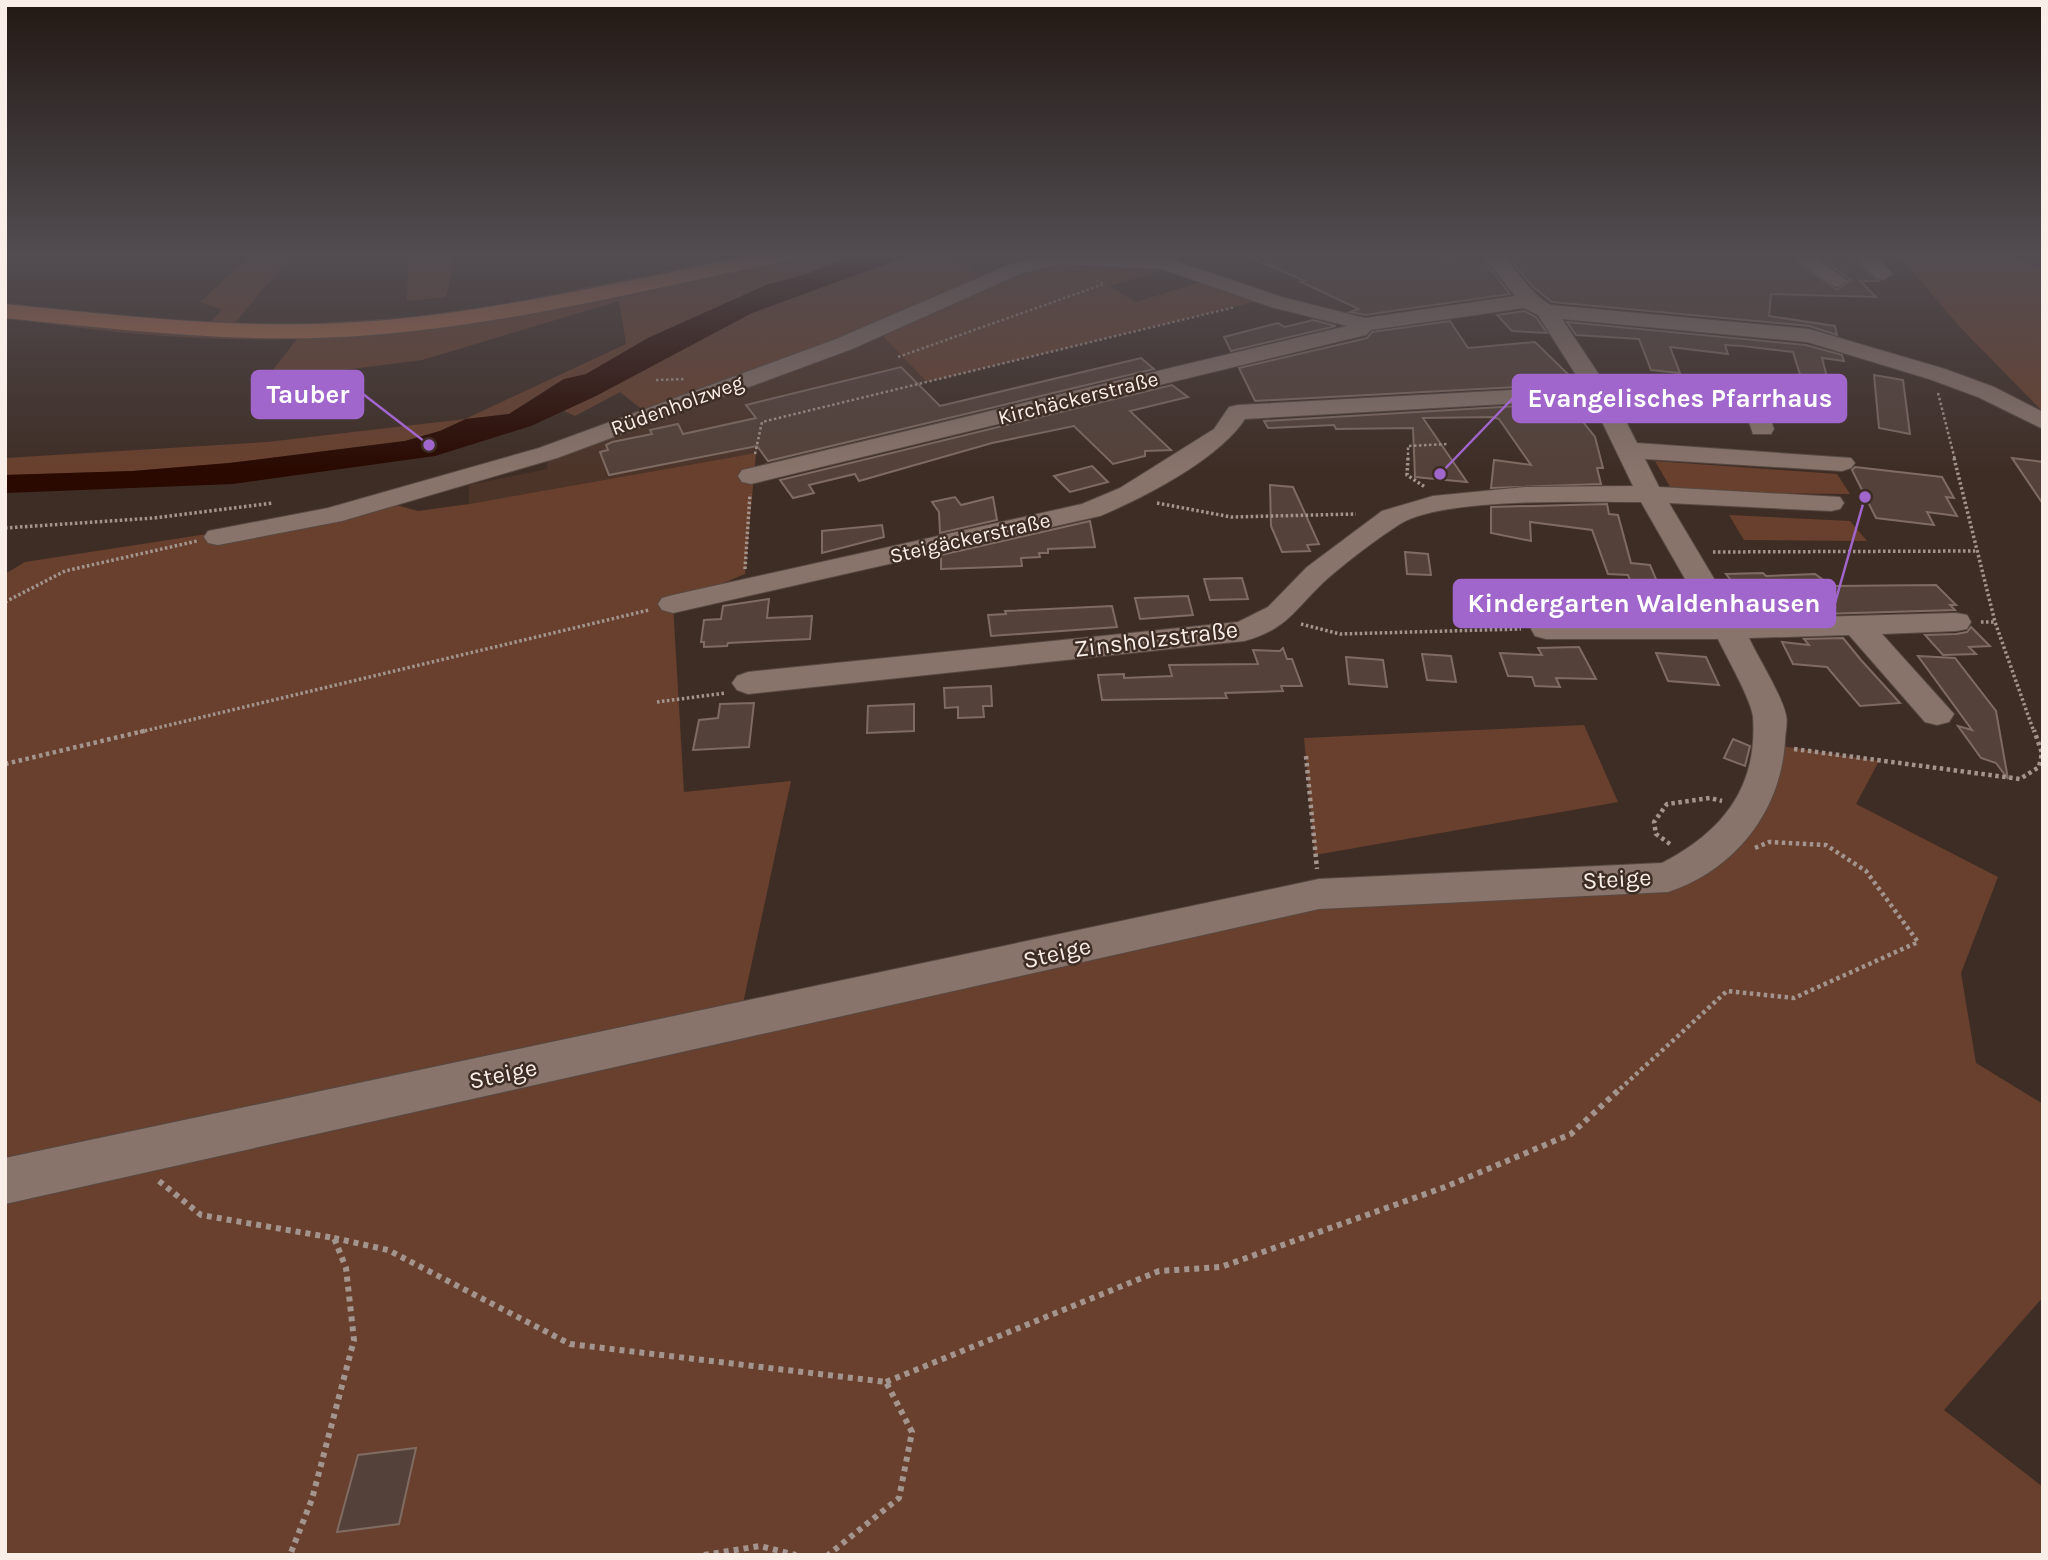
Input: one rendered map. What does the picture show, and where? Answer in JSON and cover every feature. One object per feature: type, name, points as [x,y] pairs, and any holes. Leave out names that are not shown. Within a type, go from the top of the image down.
[{"type":"main road","points":[[143,326],[180,330],[281,332],[386,326]]},
{"type":"street","name":"Rüdenholzweg","points":[[218,537],[332,515],[548,453],[844,344],[886,326]]},
{"type":"street","name":"Kirchäckerstraße","points":[[751,476],[1230,386],[1363,326]]},
{"type":"street","name":"Steige","points":[[5,1181],[1319,894],[1668,877],[1702,859],[1733,833],[1750,807],[1766,767],[1770,715],[1729,629],[1650,494],[1597,390],[1550,326]]},
{"type":"street","name":"Kirchäckerstraße","points":[[1716,326],[1809,336],[1986,392],[2043,422]]},
{"type":"street","points":[[1230,386],[1597,390],[1754,401],[1762,429]]},
{"type":"street","name":"Steigäckerstraße","points":[[673,604],[1090,510],[1129,494],[1223,434],[1230,386]]},
{"type":"street","points":[[1628,450],[1842,463]]},
{"type":"street","points":[[1650,494],[1831,503]]},
{"type":"street","name":"Zinsholzstraße","points":[[748,683],[1244,631],[1279,614],[1317,573],[1392,517],[1433,504],[1525,495],[1650,494]]},
{"type":"street","points":[[1546,629],[1729,629],[1956,621]]},
{"type":"street","points":[[1857,625],[1937,714]]},
{"type":"path","points":[[898,357],[986,326]]},
{"type":"path","points":[[1938,392],[1975,551],[1995,622]]},
{"type":"path","points":[[1433,504],[1423,485],[1407,475],[1408,446],[1447,444]]},
{"type":"path","points":[[1129,494],[1180,511],[1212,515],[1260,519],[1377,512],[1392,517]]},
{"type":"path","points":[[5,528],[154,518],[277,503]]},
{"type":"path","points":[[5,601],[65,571],[139,552],[218,537]]},
{"type":"path","points":[[1684,552],[1975,551]]},
{"type":"path","points":[[5,764],[673,604]]},
{"type":"path","points":[[1279,614],[1313,629],[1340,634],[1405,630],[1546,629]]},
{"type":"path","points":[[657,702],[743,691],[748,683]]},
{"type":"path","points":[[1306,756],[1319,894]]},
{"type":"path","points":[[155,1177],[201,1215],[388,1250],[570,1344],[886,1382],[1159,1270],[1221,1267],[1445,1187],[1558,1139],[1571,1133],[1727,991],[1794,998],[1918,942],[1866,871],[1826,845],[1769,842],[1718,864],[1676,848],[1657,834],[1654,822],[1667,804],[1710,798],[1750,807]]},
{"type":"path","points":[[290,1555],[312,1499],[354,1340],[346,1268],[334,1238]]},
{"type":"path","points":[[828,1555],[899,1499],[912,1432],[886,1382]]},
{"type":"path","points":[[704,1555],[760,1546],[796,1555]]},
{"type":"shaded area","points":[[62,326],[536,326],[422,360],[265,380],[297,339],[224,339]]},
{"type":"shaded area","points":[[623,326],[675,326],[648,338],[586,375],[564,379],[509,414],[466,419],[440,431],[405,441],[229,463],[133,471],[5,475],[5,458],[267,442],[465,419],[626,344]]},
{"type":"shaded area","points":[[675,326],[728,326],[596,396],[531,426],[435,456],[233,484],[5,493],[5,475],[133,471],[229,463],[405,441],[440,431],[466,419],[509,414],[564,379],[586,374],[648,338]]},
{"type":"shaded area","points":[[727,326],[1157,326],[927,382],[878,331],[649,415],[620,392],[575,416],[564,411]]},
{"type":"shaded area","points":[[1959,326],[2043,326],[2043,412]]},
{"type":"shaded area","points":[[878,331],[927,382],[762,422],[756,453],[469,504],[469,485],[547,469],[548,453]]},
{"type":"shaded area","points":[[756,453],[745,574],[673,604],[684,792],[791,781],[739,1022],[1319,894],[1702,859],[1769,744],[1879,761],[1856,804],[1998,877],[1961,973],[1976,1063],[2043,1104],[2043,1297],[1944,1410],[2043,1487],[2043,1555],[5,1555],[5,574],[25,562],[396,505],[418,511],[469,504]]},
{"type":"shaded area","points":[[1655,461],[1837,474],[1850,494],[1673,492]]},
{"type":"shaded area","points":[[1729,515],[1850,521],[1867,541],[1744,540]]},
{"type":"shaded area","points":[[1584,725],[1618,802],[1315,855],[1304,738]]},
{"type":"building","points":[[1267,326],[1336,326],[1231,351],[1224,337]]},
{"type":"building","points":[[1416,326],[1453,326],[1468,348],[1535,342],[1574,380],[1549,382],[1552,385],[1255,401],[1239,368],[1367,338],[1372,332]]},
{"type":"building","points":[[1507,326],[1542,326],[1547,333],[1512,331]]},
{"type":"building","points":[[1570,326],[1606,326],[1806,345],[1842,355],[1844,361],[1822,358],[1829,385],[1802,381],[1793,352],[1725,345],[1728,354],[1670,347],[1680,373],[1651,370],[1639,339],[1576,335]]},
{"type":"building","points":[[1807,326],[1835,326],[1837,335]]},
{"type":"building","points":[[1141,358],[1154,369],[768,461],[757,446],[609,475],[600,452],[608,450],[606,445],[612,442],[652,434],[650,430],[678,424],[683,434],[756,418],[746,405],[901,367],[940,406]]},
{"type":"building","points":[[1874,375],[1903,380],[1910,434],[1879,428]]},
{"type":"building","points":[[1172,385],[1188,397],[1130,411],[1171,450],[1145,451],[1145,456],[1113,464],[1074,426],[992,443],[859,481],[855,474],[809,485],[814,493],[793,498],[780,480]]},
{"type":"building","points":[[1568,403],[1595,437],[1603,468],[1597,468],[1601,484],[1491,488],[1494,460],[1531,465],[1499,419],[1493,417],[1423,418],[1467,482],[1415,477],[1413,428],[1336,429],[1334,425],[1268,428],[1264,421]]},
{"type":"building","points":[[2012,458],[2043,462],[2043,504]]},
{"type":"building","points":[[1092,466],[1108,482],[1070,492],[1054,476]]},
{"type":"building","points":[[1855,467],[1942,477],[1954,498],[1946,497],[1957,516],[1927,512],[1934,525],[1876,518],[1852,470]]},
{"type":"building","points":[[1270,485],[1293,487],[1319,544],[1307,545],[1310,551],[1282,552],[1271,526]]},
{"type":"building","points":[[955,497],[961,505],[993,497],[997,520],[940,533],[939,512],[932,502]]},
{"type":"building","points":[[1607,504],[1609,514],[1618,515],[1631,563],[1650,565],[1663,596],[1635,593],[1628,575],[1608,574],[1592,530],[1530,522],[1531,541],[1491,533],[1491,507]]},
{"type":"building","points":[[1090,521],[1095,547],[1048,549],[1048,553],[1039,553],[1040,557],[1021,558],[1022,566],[941,569],[941,555]]},
{"type":"building","points":[[882,525],[884,537],[822,553],[822,531]]},
{"type":"building","points":[[1405,552],[1428,554],[1431,575],[1407,574]]},
{"type":"building","points":[[1763,573],[1766,576],[1815,574],[1832,586],[1936,585],[1956,605],[1950,605],[1955,610],[1787,615],[1772,595],[1741,593],[1726,574]]},
{"type":"building","points":[[1242,578],[1248,599],[1210,600],[1204,579]]},
{"type":"building","points":[[1188,596],[1193,615],[1140,619],[1135,598]]},
{"type":"building","points":[[769,599],[767,618],[812,616],[810,639],[728,643],[727,646],[704,647],[704,642],[701,642],[704,620],[721,619],[723,606]]},
{"type":"building","points":[[1112,606],[1117,627],[991,636],[988,615],[1006,614],[1005,611]]},
{"type":"building","points":[[1971,627],[1990,646],[1969,647],[1976,654],[1943,655],[1925,635],[1956,634],[1967,632]]},
{"type":"building","points":[[1843,638],[1900,703],[1860,706],[1827,667],[1793,664],[1782,642],[1809,645],[1804,639]]},
{"type":"building","points":[[1579,647],[1596,679],[1556,678],[1560,687],[1535,686],[1532,677],[1508,676],[1500,653],[1542,655],[1538,648]]},
{"type":"building","points":[[1283,648],[1287,659],[1292,659],[1302,686],[1281,686],[1283,691],[1225,693],[1227,698],[1102,700],[1098,675],[1124,674],[1124,678],[1172,676],[1169,665],[1258,664],[1253,650],[1280,651]]},
{"type":"building","points":[[1656,653],[1706,657],[1719,685],[1668,681]]},
{"type":"building","points":[[1422,654],[1451,656],[1456,682],[1427,680]]},
{"type":"building","points":[[1918,656],[1955,658],[1996,711],[2008,779],[1996,763],[1981,758],[1958,726],[1972,730]]},
{"type":"building","points":[[1346,657],[1383,660],[1387,687],[1349,684]]},
{"type":"building","points":[[991,686],[992,706],[983,706],[984,717],[958,718],[958,707],[945,708],[944,688]]},
{"type":"building","points":[[754,703],[749,747],[693,750],[699,720],[718,718],[720,704]]},
{"type":"building","points":[[914,704],[914,731],[867,733],[868,706]]},
{"type":"building","points":[[1733,739],[1750,746],[1745,766],[1724,758]]},
{"type":"building","points":[[416,1448],[399,1524],[337,1532],[358,1455]]},
{"type":"place","name":"Tauber","points":[[429,445]]},
{"type":"place","name":"Evangelisches Pfarrhaus","points":[[1440,474]]},
{"type":"place","name":"Kindergarten Waldenhausen","points":[[1865,497]]}]
